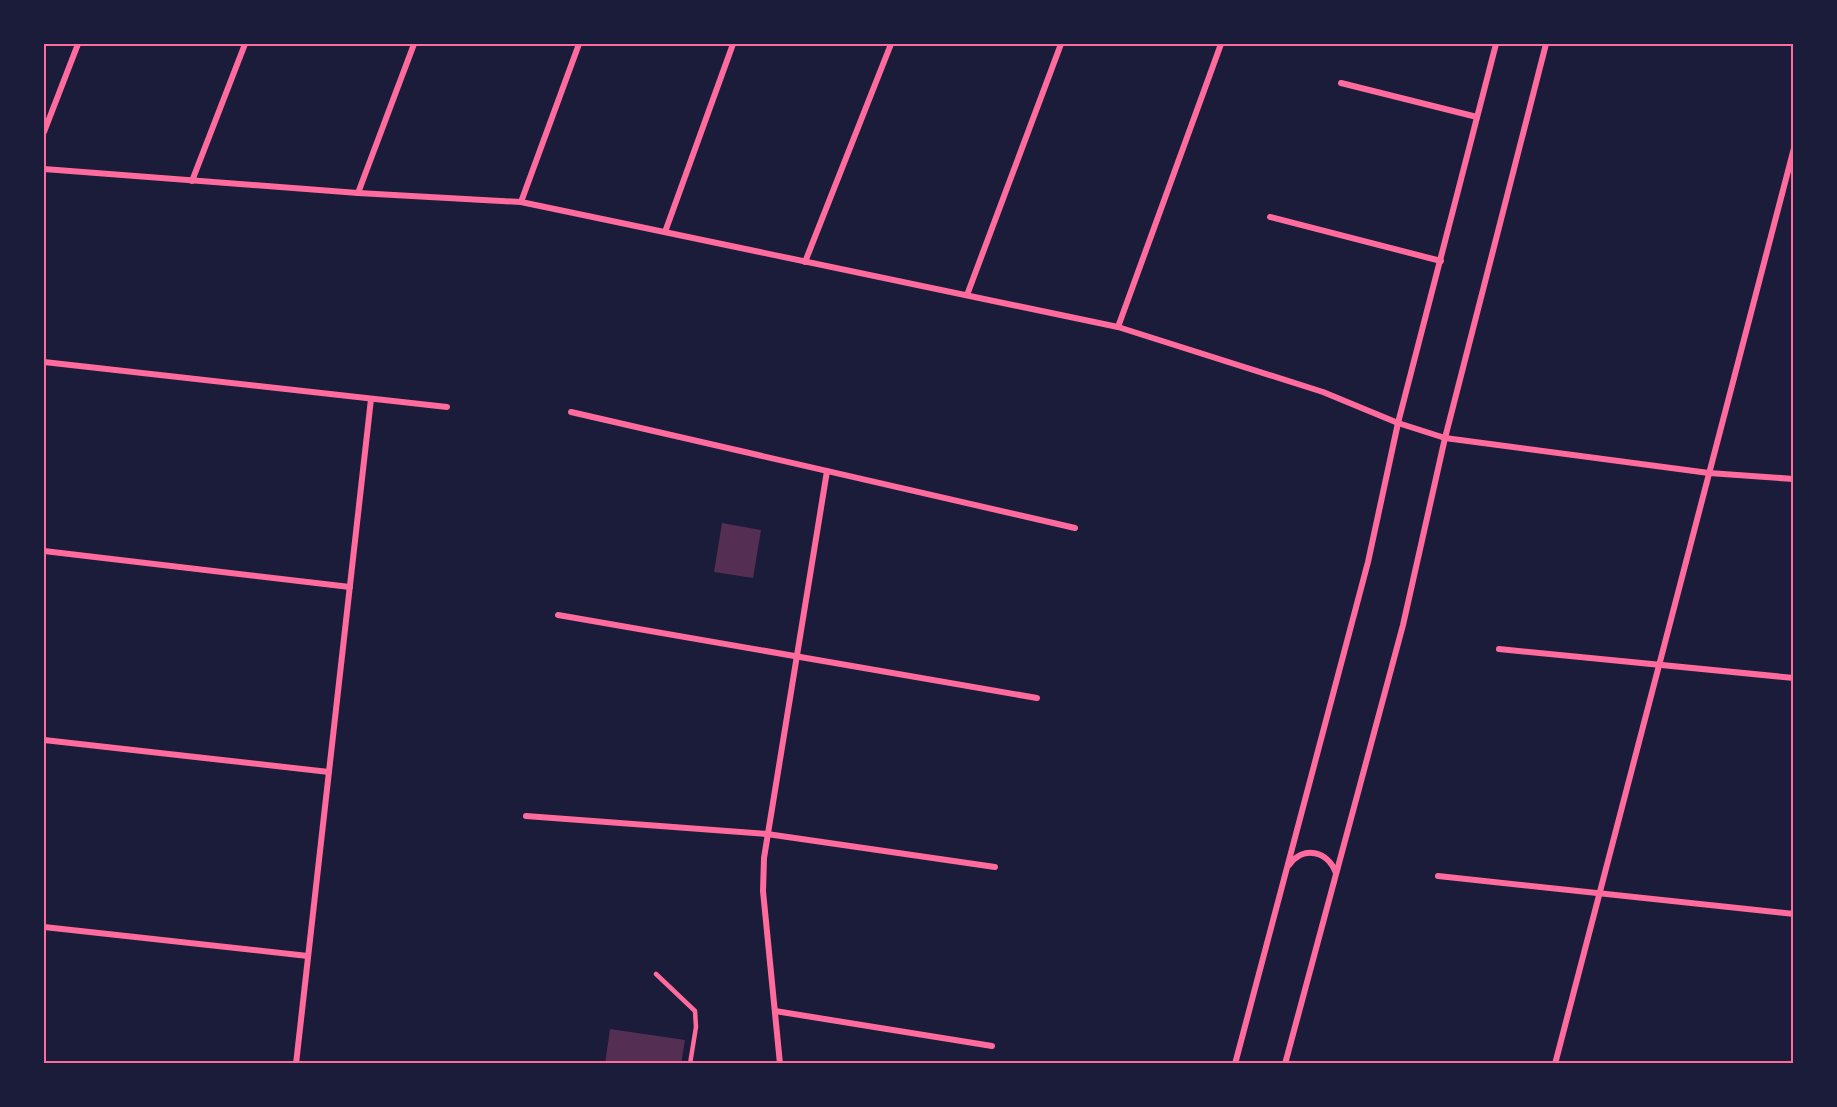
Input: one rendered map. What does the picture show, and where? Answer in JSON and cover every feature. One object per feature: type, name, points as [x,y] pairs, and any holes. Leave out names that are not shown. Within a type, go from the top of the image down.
[{"type":"street","points":[[44,132],[78,44]]},
{"type":"street","points":[[192,181],[245,44]]},
{"type":"street","points":[[358,194],[414,44]]},
{"type":"street","points":[[521,202],[579,44]]},
{"type":"street","points":[[665,232],[733,44]]},
{"type":"street","points":[[805,262],[891,44]]},
{"type":"street","points":[[967,295],[1061,44]]},
{"type":"street","points":[[1118,327],[1221,44]]},
{"type":"street","points":[[1235,1064],[1365,572],[1398,423],[1496,44]]},
{"type":"street","points":[[1285,1064],[1410,596],[1428,506],[1546,44]]},
{"type":"street","points":[[1341,83],[1477,117]]},
{"type":"street","points":[[1555,1064],[1794,148]]},
{"type":"street","points":[[44,168],[358,194],[521,202],[1118,327],[1323,392],[1398,423],[1445,438],[1709,473],[1794,478]]},
{"type":"street","points":[[1269,217],[1441,261]]},
{"type":"street","points":[[44,362],[447,407]]},
{"type":"street","points":[[296,1064],[370,399]]},
{"type":"street","points":[[571,412],[1075,528]]},
{"type":"street","points":[[780,1064],[763,873],[767,834],[827,471]]},
{"type":"street","points":[[44,551],[350,586]]},
{"type":"street","points":[[558,615],[1037,698]]},
{"type":"street","points":[[1499,649],[1794,678]]},
{"type":"street","points":[[44,740],[329,772]]},
{"type":"street","points":[[526,816],[767,834],[995,867]]},
{"type":"street","points":[[1287,869],[1296,857],[1312,853],[1326,857],[1336,874]]},
{"type":"street","points":[[1438,876],[1794,914]]},
{"type":"street","points":[[44,927],[308,956]]},
{"type":"street","points":[[775,1011],[992,1046]]},
{"type":"lane","points":[[656,974],[695,1011],[696,1027],[690,1064]]},
{"type":"building","points":[[722,523],[761,530],[753,578],[714,572]]},
{"type":"building","points":[[610,1029],[685,1040],[681,1064],[605,1064]]}]
